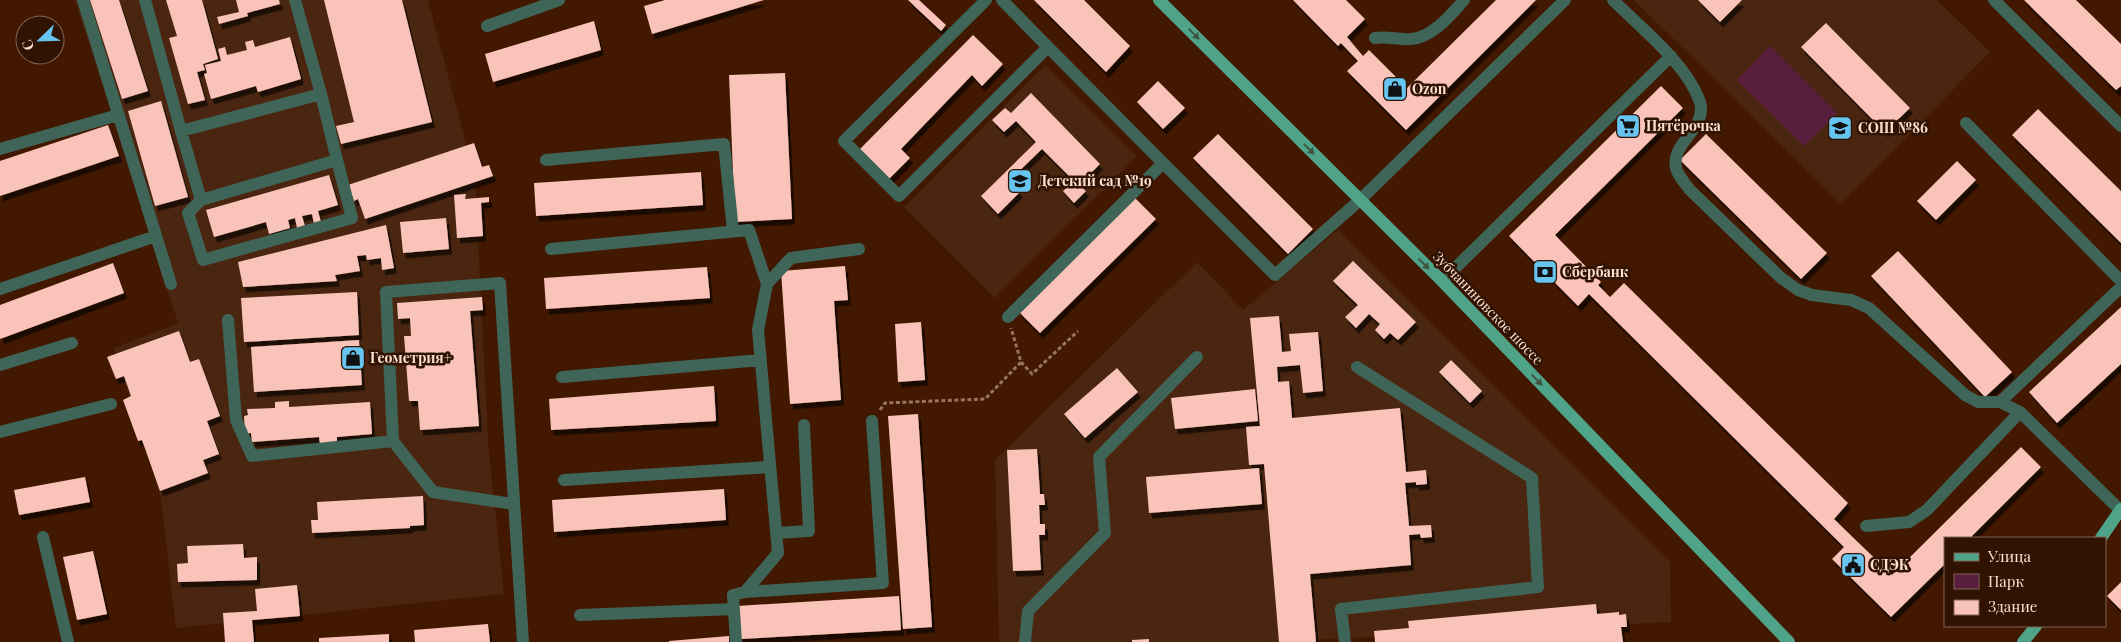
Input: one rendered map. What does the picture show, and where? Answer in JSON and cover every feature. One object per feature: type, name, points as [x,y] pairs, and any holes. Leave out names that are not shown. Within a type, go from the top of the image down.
[{"type":"main road","name":"Зубчаниновское шоссе","points":[[1159,0],[1442,281],[1789,642]]},
{"type":"main road","points":[[2101,537],[2121,510]]},
{"type":"main road","points":[[2023,642],[2035,627]]},
{"type":"lane","points":[[83,0],[171,284]]},
{"type":"lane","points":[[145,0],[200,200]]},
{"type":"lane","points":[[295,0],[321,94],[352,218],[203,260],[188,213],[200,200],[337,160]]},
{"type":"lane","points":[[487,26],[560,0]]},
{"type":"lane","points":[[986,0],[844,141],[899,196],[1048,47]]},
{"type":"lane","points":[[1002,0],[1275,275],[1360,200],[1565,0]]},
{"type":"lane","points":[[1375,38],[1412,39],[1426,35],[1449,18],[1464,0]]},
{"type":"lane","points":[[1613,0],[1671,56],[1700,102],[1701,113],[1690,135],[1677,152],[1675,166],[1680,177],[1690,190],[1780,277],[1798,290],[1812,295],[1851,300],[1869,308],[1965,395],[1978,402],[2000,402],[2020,412],[2121,510]]},
{"type":"lane","points":[[1994,0],[2121,126]]},
{"type":"lane","points":[[1442,281],[1671,56]]},
{"type":"lane","points":[[180,131],[321,94]]},
{"type":"lane","points":[[0,149],[118,114]]},
{"type":"lane","points":[[1966,123],[2121,281]]},
{"type":"lane","points":[[546,160],[724,144],[733,231]]},
{"type":"lane","points":[[1008,317],[1163,163]]},
{"type":"lane","points":[[551,249],[749,230],[767,284],[758,330],[778,553],[745,592]]},
{"type":"lane","points":[[0,288],[156,236]]},
{"type":"lane","points":[[767,284],[792,258],[859,249]]},
{"type":"lane","points":[[513,504],[433,492],[393,441],[386,292],[500,283],[522,642]]},
{"type":"lane","points":[[2000,402],[2121,287]]},
{"type":"lane","points":[[228,320],[236,420],[252,456],[393,441]]},
{"type":"lane","points":[[0,365],[72,343]]},
{"type":"lane","points":[[1025,642],[1028,611],[1105,533],[1099,457],[1197,357]]},
{"type":"lane","points":[[562,377],[761,360]]},
{"type":"lane","points":[[1345,642],[1341,609],[1538,588],[1532,478],[1356,367]]},
{"type":"lane","points":[[0,432],[112,404]]},
{"type":"lane","points":[[1866,526],[1909,522],[1927,510],[2020,412]]},
{"type":"lane","points":[[736,642],[733,595],[745,592],[883,583],[872,421]]},
{"type":"lane","points":[[776,533],[809,531],[804,425]]},
{"type":"lane","points":[[564,480],[770,467]]},
{"type":"lane","points":[[43,537],[68,642]]},
{"type":"lane","points":[[580,615],[734,609]]},
{"type":"path","points":[[1008,317],[1021,362],[1032,374],[1078,331]]},
{"type":"path","points":[[872,421],[885,403],[984,399],[1021,362]]},
{"type":"shaded area","points":[[75,0],[428,0],[475,177],[488,442],[504,594],[176,628],[161,499],[114,348],[178,323]]},
{"type":"shaded area","name":"СОШ №86","points":[[1634,0],[1937,0],[1990,52],[1841,204]]},
{"type":"shaded area","name":"Детский сад №19","points":[[1045,65],[1137,156],[995,298],[904,207]]},
{"type":"shaded area","points":[[1338,230],[1670,561],[1671,622],[1269,642],[999,642],[995,460],[1197,262],[1243,310]]},
{"type":"green space","points":[[1770,46],[1837,113],[1804,146],[1737,80]]},
{"type":"building","points":[[90,0],[119,0],[148,91],[122,99]]},
{"type":"building","points":[[166,0],[202,0],[218,59],[203,64],[205,70],[197,72],[205,100],[188,104],[169,38],[177,36]]},
{"type":"building","points":[[236,0],[279,0],[280,4],[247,13],[248,16],[219,24],[217,17],[239,12]]},
{"type":"building","points":[[324,0],[402,0],[432,122],[341,144],[336,126],[354,122]]},
{"type":"building","points":[[665,0],[764,0],[652,34],[644,6]]},
{"type":"building","points":[[908,0],[919,0],[946,25],[941,31]]},
{"type":"building","points":[[1034,0],[1084,0],[1130,46],[1106,72]]},
{"type":"building","points":[[1293,0],[1346,0],[1365,19],[1347,37],[1363,56],[1369,50],[1407,88],[1496,0],[1536,0],[1406,130],[1347,71],[1358,61],[1341,43],[1338,46]]},
{"type":"building","points":[[1698,0],[1742,0],[1720,22]]},
{"type":"building","points":[[2024,0],[2076,0],[2121,44],[2121,86],[2116,90]]},
{"type":"building","points":[[594,21],[601,50],[493,82],[485,54]]},
{"type":"building","points":[[1826,23],[1910,108],[1885,132],[1801,47]]},
{"type":"building","points":[[973,35],[1003,64],[982,86],[972,75],[901,149],[910,158],[889,179],[859,150]]},
{"type":"building","points":[[290,37],[301,79],[258,92],[256,86],[211,99],[204,74],[207,73],[205,65],[221,61],[218,49],[225,47],[227,55],[247,50],[245,42],[253,40],[255,47]]},
{"type":"building","points":[[785,73],[792,219],[735,222],[729,75]]},
{"type":"building","points":[[1158,81],[1185,108],[1163,129],[1137,102]]},
{"type":"building","points":[[1661,86],[1683,108],[1555,235],[1601,282],[1598,285],[1610,297],[1624,283],[1848,503],[1834,519],[1892,575],[2021,447],[2041,467],[1971,537],[1944,537],[1944,565],[1891,617],[1832,559],[1844,547],[1589,294],[1578,306],[1509,236]]},
{"type":"building","points":[[1031,93],[1100,164],[1079,185],[1086,191],[1074,203],[1063,191],[1074,181],[1042,149],[1009,181],[1020,192],[998,214],[981,196],[1036,142],[1016,121],[1004,132],[992,120],[1005,108],[1011,113]]},
{"type":"building","points":[[161,101],[188,197],[155,206],[128,111]]},
{"type":"building","points":[[2038,109],[2121,191],[2121,243],[2012,135]]},
{"type":"building","points":[[108,125],[119,156],[0,196],[0,161]]},
{"type":"building","points":[[1218,134],[1313,229],[1288,254],[1193,158]]},
{"type":"building","points":[[1706,134],[1827,253],[1801,279],[1680,160]]},
{"type":"building","points":[[474,143],[482,167],[489,165],[493,176],[365,219],[358,199],[354,201],[348,185]]},
{"type":"building","points":[[1957,161],[1976,180],[1936,220],[1917,201]]},
{"type":"building","points":[[701,172],[703,205],[536,216],[534,183]]},
{"type":"building","points":[[329,175],[338,205],[318,211],[321,222],[314,224],[312,214],[302,216],[305,226],[297,228],[295,218],[288,220],[290,228],[269,234],[266,222],[214,237],[206,210]]},
{"type":"building","points":[[466,194],[465,199],[489,197],[489,202],[481,203],[483,236],[457,238],[454,195]]},
{"type":"building","points":[[1134,197],[1156,219],[1040,333],[1019,312]]},
{"type":"building","points":[[446,218],[449,249],[403,253],[400,222]]},
{"type":"building","points":[[386,225],[394,268],[382,270],[381,258],[367,260],[366,255],[357,256],[360,271],[335,275],[337,281],[243,287],[238,262]]},
{"type":"building","points":[[1898,251],[2012,372],[1985,397],[1871,276]]},
{"type":"building","points":[[1353,261],[1416,322],[1398,340],[1390,333],[1384,339],[1375,330],[1380,324],[1369,314],[1356,328],[1345,317],[1358,305],[1333,281]]},
{"type":"building","points":[[113,263],[124,293],[0,339],[0,305]]},
{"type":"building","points":[[845,266],[848,300],[834,301],[841,400],[790,404],[781,271]]},
{"type":"building","points":[[707,267],[710,298],[546,309],[544,278]]},
{"type":"building","points":[[357,292],[359,335],[244,342],[241,298]]},
{"type":"building","points":[[482,297],[483,310],[470,311],[479,426],[420,430],[418,401],[409,401],[404,336],[411,336],[410,318],[398,319],[397,303]]},
{"type":"building","points":[[2121,307],[2121,364],[2057,423],[2029,392]]},
{"type":"building","points":[[1279,316],[1282,352],[1291,351],[1289,334],[1318,332],[1323,391],[1303,393],[1300,365],[1277,367],[1278,382],[1289,381],[1292,418],[1400,408],[1406,472],[1426,470],[1427,484],[1405,483],[1409,526],[1431,525],[1432,537],[1421,538],[1420,534],[1409,535],[1411,565],[1310,574],[1316,642],[1279,642],[1264,464],[1249,465],[1246,427],[1260,426],[1250,318]]},
{"type":"building","points":[[921,322],[925,380],[898,382],[895,324]]},
{"type":"building","points":[[179,331],[190,362],[199,359],[220,416],[207,421],[219,454],[203,460],[208,473],[160,491],[142,440],[138,441],[123,400],[131,396],[124,376],[116,379],[107,357]]},
{"type":"building","points":[[359,340],[362,385],[254,392],[251,347]]},
{"type":"building","points":[[1451,360],[1482,391],[1470,403],[1439,372]]},
{"type":"building","points":[[1117,368],[1138,392],[1085,438],[1064,414]]},
{"type":"building","points":[[714,386],[716,421],[551,430],[549,399]]},
{"type":"building","points":[[1255,389],[1258,421],[1175,429],[1171,398]]},
{"type":"building","points":[[289,401],[289,407],[370,402],[372,434],[337,437],[337,443],[320,444],[319,437],[252,442],[251,433],[245,434],[244,416],[248,415],[247,409],[275,408],[275,402]]},
{"type":"building","points":[[918,414],[932,627],[903,629],[888,416]]},
{"type":"building","points":[[1037,449],[1040,494],[1044,494],[1045,505],[1039,505],[1040,524],[1045,524],[1045,535],[1039,535],[1041,570],[1013,571],[1007,450]]},
{"type":"building","points":[[1259,468],[1262,504],[1149,513],[1146,477]]},
{"type":"building","points":[[85,477],[90,502],[19,515],[14,490]]},
{"type":"building","points":[[724,489],[726,520],[554,532],[552,500]]},
{"type":"building","points":[[423,496],[424,525],[410,526],[410,528],[312,533],[311,520],[318,520],[317,502]]},
{"type":"building","points":[[243,544],[244,558],[257,557],[257,580],[178,582],[177,564],[188,563],[187,546]]},
{"type":"building","points":[[93,551],[107,614],[77,620],[63,557]]},
{"type":"building","points":[[2121,582],[2121,610],[2107,596]]},
{"type":"building","points":[[297,585],[300,616],[252,620],[254,642],[225,642],[223,613],[257,611],[255,589]]},
{"type":"building","points":[[899,596],[901,630],[740,639],[737,606]]},
{"type":"building","points":[[1596,604],[1597,614],[1619,612],[1619,615],[1626,614],[1627,627],[1621,627],[1623,642],[1375,642],[1374,631],[1409,628],[1408,621]]},
{"type":"building","points":[[488,624],[490,642],[415,642],[414,630]]},
{"type":"building","points":[[389,634],[389,642],[319,642],[319,638]]},
{"type":"building","points":[[729,636],[729,642],[669,642],[669,641]]},
{"type":"building","points":[[1149,639],[1149,642],[1132,642],[1132,640]]},
{"type":"place","name":"Ozon","points":[[1395,89]]},
{"type":"place","name":"Пятёрочка","points":[[1628,126]]},
{"type":"place","name":"СОШ №86","points":[[1840,128]]},
{"type":"place","name":"Детский сад №19","points":[[1020,181]]},
{"type":"place","name":"Сбербанк","points":[[1545,272]]},
{"type":"place","name":"Геометрия+","points":[[353,358]]},
{"type":"place","name":"СДЭК","points":[[1853,565]]}]
